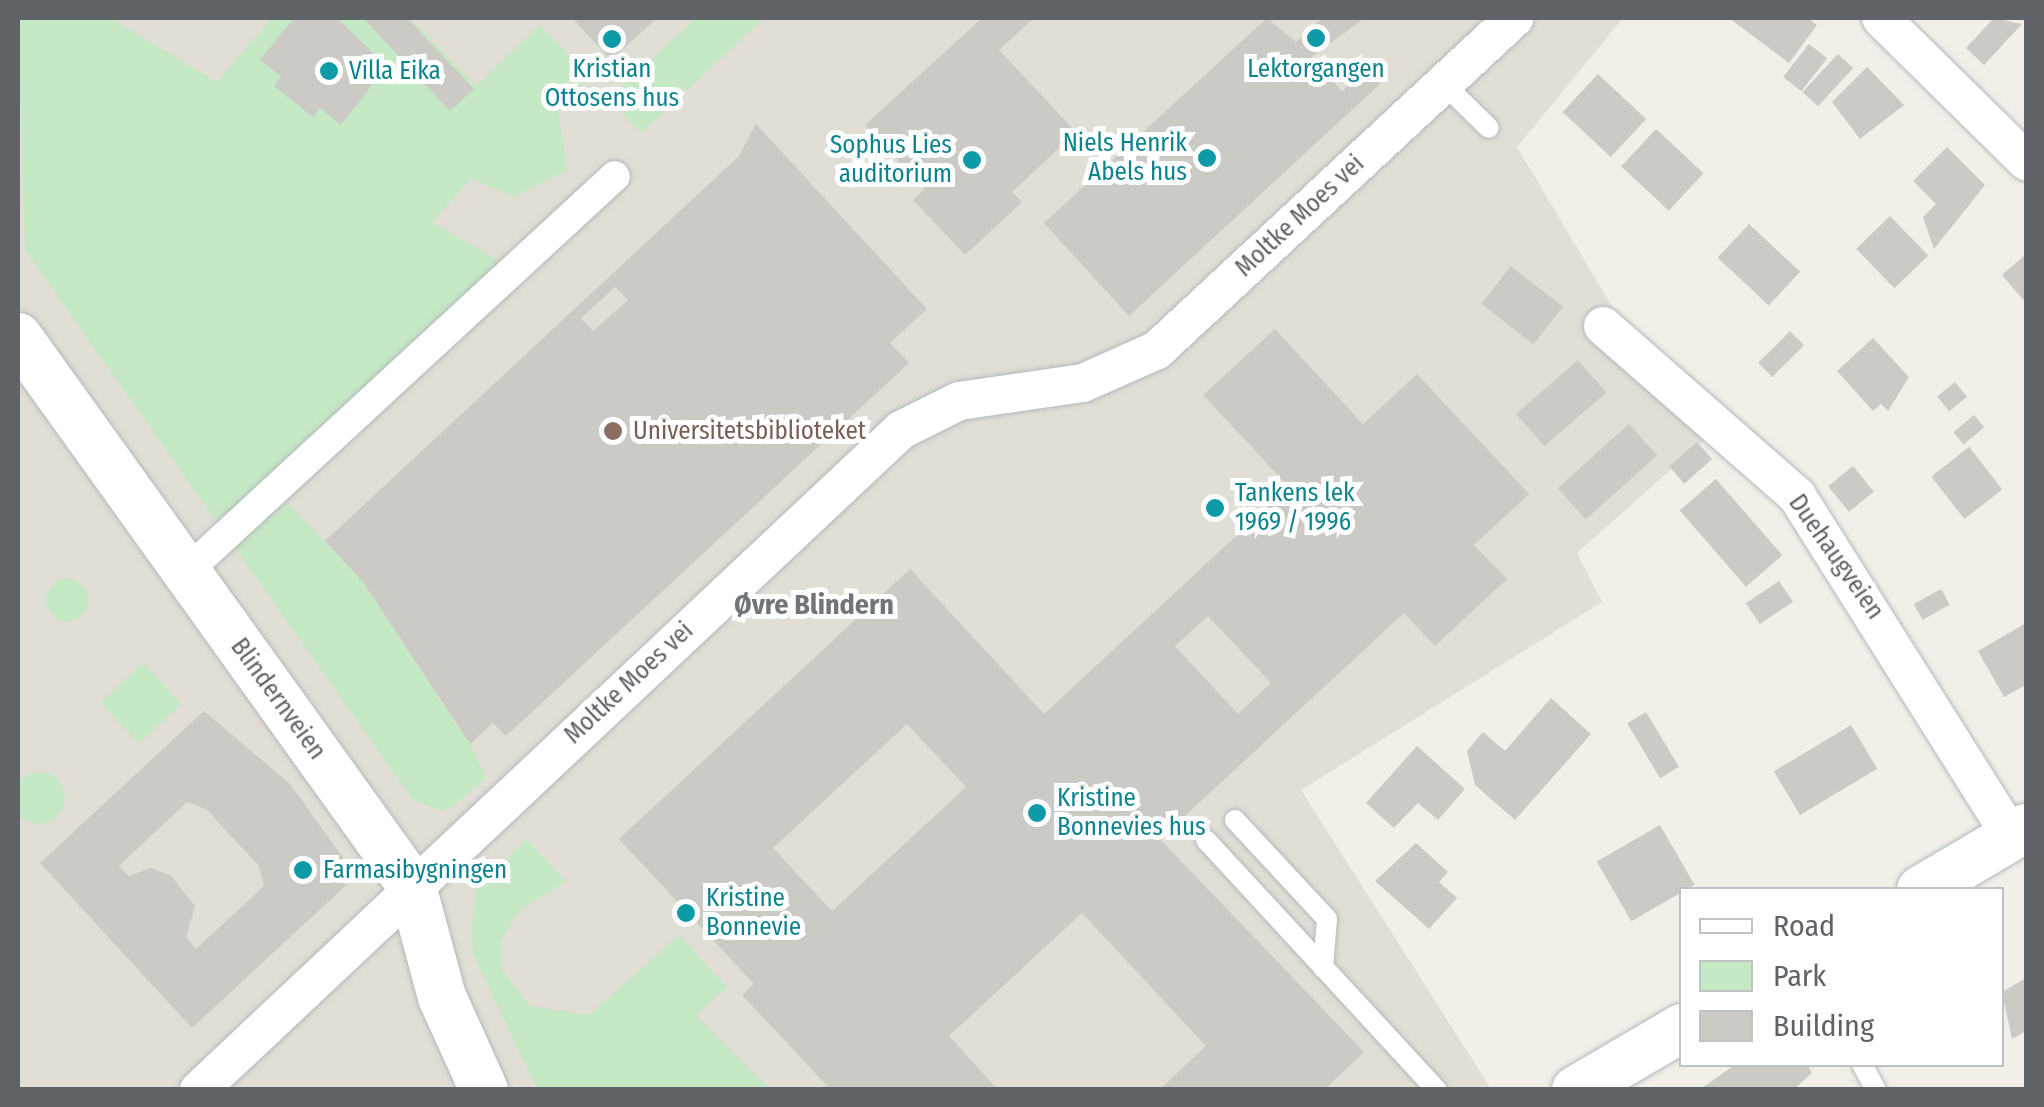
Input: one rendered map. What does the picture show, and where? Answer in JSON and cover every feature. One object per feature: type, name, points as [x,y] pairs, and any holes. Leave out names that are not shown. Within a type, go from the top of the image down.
[{"type":"street","name":"Moltke Moes vei","points":[[199,1090],[901,430],[998,390],[1128,369],[1514,18]]},
{"type":"street","points":[[1881,18],[2026,160]]},
{"type":"street","points":[[186,571],[615,176]]},
{"type":"street","name":"Duehaugveien","points":[[1604,326],[1797,496],[2019,833]]},
{"type":"street","name":"Blindernveien","points":[[18,337],[412,886],[442,997],[484,1090]]},
{"type":"street","points":[[1926,887],[2019,833]]},
{"type":"street","points":[[1576,1090],[1679,1030]]},
{"type":"lane","points":[[1443,83],[1490,128]]},
{"type":"lane","points":[[1235,820],[1327,919],[1323,968]]},
{"type":"lane","points":[[1206,840],[1436,1090]]},
{"type":"lane","points":[[1864,1067],[1876,1090]]},
{"type":"shaded area","points":[[18,18],[1623,18],[1517,147],[1617,315],[1719,427],[1577,553],[1602,602],[1301,790],[1491,1089],[18,1089]]},
{"type":"green space","points":[[18,18],[109,18],[217,82],[272,18],[410,18],[476,86],[540,25],[590,77],[558,108],[567,170],[513,197],[471,178],[432,222],[504,264],[266,480],[363,582],[470,744],[486,777],[455,805],[442,811],[413,800],[25,250]]},
{"type":"green space","points":[[696,18],[764,18],[641,133],[609,99]]},
{"type":"green space","points":[[67,579],[82,585],[88,600],[82,615],[67,621],[52,615],[46,600],[52,585]]},
{"type":"green space","points":[[143,663],[181,704],[139,744],[101,703]]},
{"type":"green space","points":[[39,772],[57,780],[65,798],[57,816],[39,824],[21,816],[13,798],[21,780]]},
{"type":"green space","points":[[526,839],[566,881],[518,911],[501,941],[501,968],[530,1006],[589,1015],[679,935],[727,987],[696,1015],[770,1089],[537,1089],[473,954],[476,889]]},
{"type":"building","name":"Villa Eika","points":[[294,18],[337,18],[387,66],[341,125],[320,108],[313,117],[274,86],[281,76],[260,60]]},
{"type":"building","points":[[363,18],[407,18],[474,89],[450,111]]},
{"type":"building","name":"Kristian Ottosens hus","points":[[572,18],[657,18],[611,60]]},
{"type":"building","name":"Sophus Lies auditorium","points":[[982,18],[1034,18],[999,50],[1076,132],[1012,192],[1022,202],[965,255],[913,200],[925,189],[865,125]]},
{"type":"building","name":"Niels Henrik Abels hus","points":[[1267,18],[1296,42],[1322,18],[1365,18],[1311,57],[1343,92],[1361,62],[1381,83],[1129,316],[1044,223]]},
{"type":"building","points":[[1729,18],[1808,18],[1817,25],[1789,63]]},
{"type":"building","points":[[1994,18],[2022,24],[1984,65],[1966,48]]},
{"type":"building","points":[[1809,44],[1827,58],[1801,91],[1783,77]]},
{"type":"building","points":[[1838,54],[1853,68],[1818,106],[1803,92]]},
{"type":"building","points":[[1867,67],[1904,105],[1860,139],[1832,102]]},
{"type":"building","points":[[1598,74],[1646,119],[1611,157],[1563,112]]},
{"type":"building","points":[[756,124],[927,309],[890,343],[909,363],[506,736],[493,723],[470,744],[363,582],[325,541],[739,156]],"holes":[[[615,287],[628,300],[593,331],[581,318]]]},
{"type":"building","points":[[1656,129],[1704,173],[1669,211],[1621,166]]},
{"type":"building","points":[[1947,147],[1985,185],[1934,249],[1923,217],[1936,204],[1913,181]]},
{"type":"building","points":[[1890,216],[1928,256],[1894,288],[1856,249]]},
{"type":"building","points":[[1749,224],[1800,272],[1769,305],[1718,258]]},
{"type":"building","points":[[2026,254],[2026,303],[2002,275]]},
{"type":"building","points":[[1511,266],[1563,307],[1533,344],[1481,304]]},
{"type":"building","name":"Kristine Bonnevies hus","points":[[1275,329],[1363,424],[1417,374],[1529,494],[1474,545],[1507,579],[1435,646],[1404,613],[1160,839],[1364,1052],[1324,1090],[1159,1090],[1206,1046],[1082,913],[949,1036],[998,1090],[831,1090],[742,995],[754,984],[619,839],[910,569],[1044,714],[1289,487],[1203,395]],"holes":[[[1208,616],[1271,683],[1238,714],[1175,646]],[[907,724],[966,787],[832,911],[773,848]]]},
{"type":"building","points":[[1790,331],[1804,345],[1772,377],[1758,363]]},
{"type":"building","points":[[1873,338],[1909,377],[1888,411],[1881,404],[1873,411],[1837,371]]},
{"type":"building","points":[[1578,360],[1606,392],[1544,446],[1516,414]]},
{"type":"building","points":[[1955,382],[1967,397],[1949,411],[1937,396]]},
{"type":"building","points":[[1974,415],[1984,427],[1964,445],[1953,432]]},
{"type":"building","points":[[1629,424],[1657,455],[1586,519],[1558,488]]},
{"type":"building","points":[[1697,442],[1712,459],[1684,484],[1669,466]]},
{"type":"building","points":[[1969,447],[2002,490],[1964,519],[1931,477]]},
{"type":"building","points":[[1853,466],[1874,492],[1849,512],[1828,486]]},
{"type":"building","points":[[1716,479],[1782,555],[1746,587],[1680,510]]},
{"type":"building","points":[[1779,581],[1793,602],[1760,624],[1746,603]]},
{"type":"building","points":[[1941,589],[1950,605],[1923,620],[1914,604]]},
{"type":"building","points":[[2026,623],[2026,685],[2004,697],[1978,651]]},
{"type":"building","points":[[1551,698],[1591,734],[1515,820],[1475,785],[1467,751],[1483,732],[1505,751]]},
{"type":"building","name":"Farmasibygningen","points":[[204,711],[290,784],[356,876],[192,1028],[40,863]],"holes":[[[187,802],[206,809],[259,866],[264,886],[196,949],[186,937],[195,906],[171,876],[151,868],[129,876],[119,866]]]},
{"type":"building","points":[[1646,712],[1679,767],[1660,778],[1627,723]]},
{"type":"building","points":[[1851,725],[1877,769],[1800,815],[1774,771]]},
{"type":"building","points":[[1417,746],[1465,789],[1438,820],[1418,803],[1394,828],[1366,803]]},
{"type":"building","points":[[1660,825],[1694,885],[1679,887],[1679,894],[1631,921],[1597,862]]},
{"type":"building","points":[[1416,843],[1448,872],[1439,882],[1457,898],[1429,929],[1375,881]]},
{"type":"building","points":[[2026,978],[2026,1031],[2012,1039],[2004,1001],[2004,991]]},
{"type":"building","points":[[1732,1067],[1809,1067],[1812,1073],[1793,1090],[1699,1090]]},
{"type":"place","name":"Lektorgangen","points":[[1316,38]]},
{"type":"place","name":"Kristian Ottosens hus","points":[[612,39]]},
{"type":"place","name":"Villa Eika","points":[[329,71]]},
{"type":"place","name":"Niels Henrik Abels hus","points":[[1207,158]]},
{"type":"place","name":"Sophus Lies auditorium","points":[[972,160]]},
{"type":"place","name":"Universitetsbiblioteket","points":[[613,431]]},
{"type":"place","name":"Tankens lek 1969 / 1996","points":[[1215,508]]},
{"type":"place","name":"Kristine Bonnevies hus","points":[[1037,813]]},
{"type":"place","name":"Farmasibygningen","points":[[303,870]]},
{"type":"place","name":"Kristine Bonnevie","points":[[686,913]]},
{"type":"district","name":"Øvre Blindern","points":[[814,605]]}]
